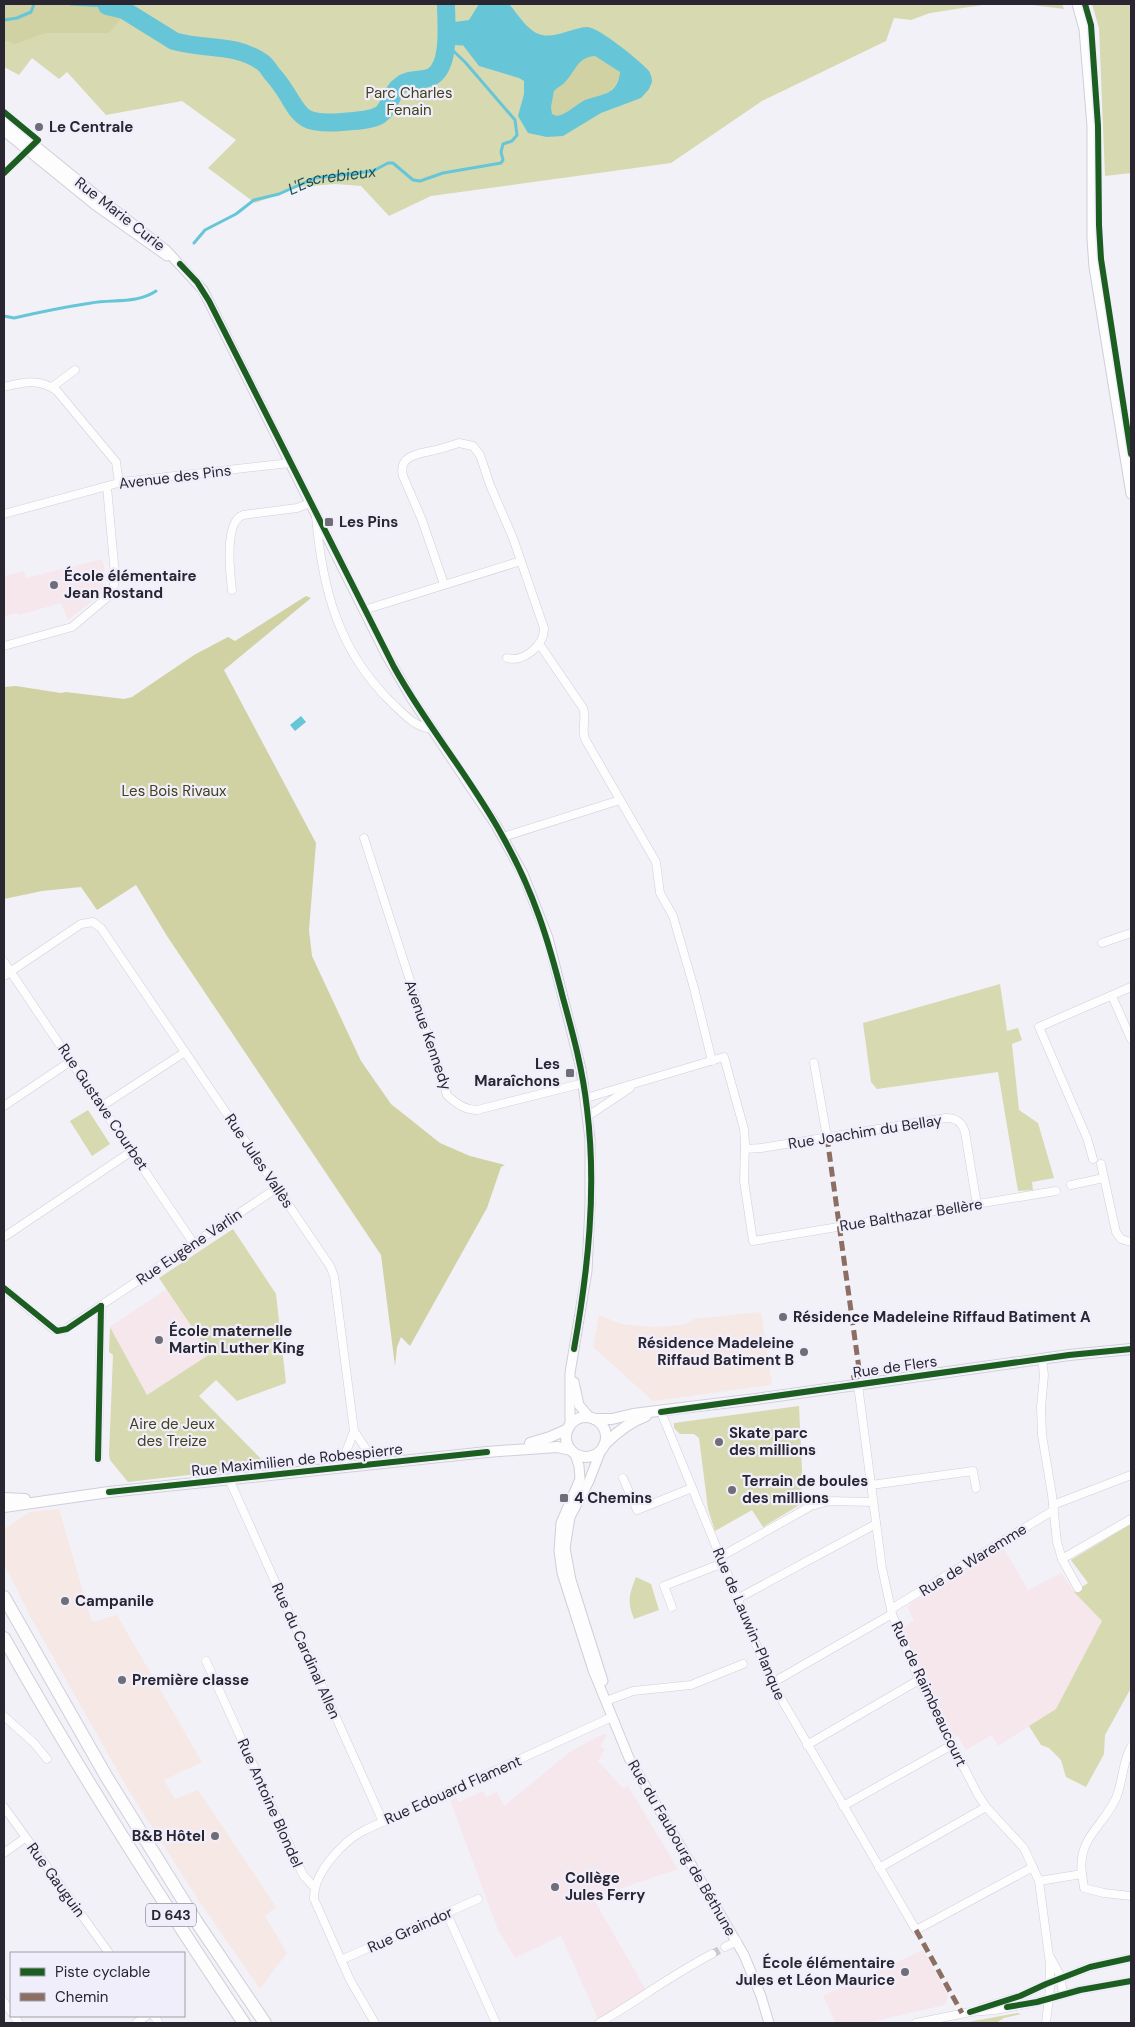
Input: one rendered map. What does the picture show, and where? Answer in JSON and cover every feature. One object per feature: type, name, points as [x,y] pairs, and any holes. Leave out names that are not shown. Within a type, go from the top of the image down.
[{"type":"highway","name":"D 643","points":[[4,1597],[111,1784],[186,1906],[264,2023]]},
{"type":"highway","name":"D 643","points":[[4,1638],[42,1707],[101,1804],[160,1898],[244,2023]]},
{"type":"main road","name":"Rue de Flers","points":[[592,1419],[609,1419],[633,1414],[661,1412],[1081,1353],[1131,1349]]},
{"type":"main road","name":"Rue de Flers","points":[[602,1448],[616,1433],[634,1421],[661,1412]]},
{"type":"main road","points":[[569,1427],[578,1419],[592,1419],[604,1429],[606,1437],[602,1448],[589,1457],[573,1452]]},
{"type":"main road","name":"Rue Maximilien de Robespierre","points":[[487,1452],[542,1440],[569,1427]]},
{"type":"main road","name":"Rue du Faubourg de Béthune","points":[[569,1427],[566,1440],[573,1452]]},
{"type":"main road","name":"Rue Maximilien de Robespierre","points":[[4,1507],[53,1499],[487,1452],[557,1447],[573,1452]]},
{"type":"main road","name":"Rue Maximilien de Robespierre","points":[[4,1498],[53,1499]]},
{"type":"street","points":[[1077,4],[1084,29],[1092,126],[1092,239],[1094,267],[1131,494]]},
{"type":"street","name":"Rue Marie Curie","points":[[4,120],[166,250],[180,264]]},
{"type":"street","name":"Rue Marie Curie","points":[[4,131],[95,205],[151,246],[180,264]]},
{"type":"street","points":[[180,264],[194,278],[206,295],[400,678],[503,837],[532,896],[548,938],[584,1083],[588,1116],[591,1168],[588,1255],[574,1349],[573,1372],[576,1395],[580,1407],[592,1419]]},
{"type":"street","points":[[52,387],[75,370]]},
{"type":"street","points":[[4,386],[40,382],[52,387],[63,397],[116,462],[119,483]]},
{"type":"street","points":[[444,584],[424,526],[402,473],[404,462],[413,455],[459,443],[467,443],[476,448],[480,455],[521,561],[544,628],[543,639],[540,645],[519,658],[513,660],[507,658]]},
{"type":"street","name":"Avenue des Pins","points":[[4,514],[119,483],[290,463]]},
{"type":"street","points":[[4,646],[69,629],[101,604],[110,594],[114,585],[115,575],[107,487]]},
{"type":"street","points":[[232,590],[230,566],[232,533],[237,518],[297,508],[310,503]]},
{"type":"street","points":[[316,514],[318,540],[332,606],[338,626],[352,653],[371,681],[409,719],[418,726],[432,728]]},
{"type":"street","points":[[364,610],[521,561]]},
{"type":"street","points":[[540,645],[583,708],[585,715],[584,736],[656,862],[660,893],[672,911],[712,1061]]},
{"type":"street","points":[[503,837],[620,800]]},
{"type":"street","name":"Avenue Kennedy","points":[[364,838],[447,1095],[464,1108],[477,1110],[584,1083]]},
{"type":"street","name":"Rue Jules Vallès","points":[[7,974],[81,924],[90,922],[100,928],[328,1262],[334,1276],[354,1431],[346,1456],[346,1467]]},
{"type":"street","points":[[1102,943],[1131,933]]},
{"type":"street","name":"Rue Gustave Courbet","points":[[4,962],[7,974],[71,1061],[194,1244]]},
{"type":"street","points":[[1093,1160],[1086,1134],[1039,1027],[1131,988]]},
{"type":"street","points":[[1112,996],[1131,1039]]},
{"type":"street","points":[[102,1106],[185,1052]]},
{"type":"street","points":[[586,1098],[724,1057],[741,1117],[745,1149]]},
{"type":"street","points":[[4,1106],[71,1061]]},
{"type":"street","points":[[814,1063],[826,1137]]},
{"type":"street","points":[[588,1116],[637,1083]]},
{"type":"street","name":"Rue Joachim du Bellay","points":[[745,1149],[946,1118],[955,1119],[961,1124],[965,1132],[977,1204]]},
{"type":"street","name":"Rue Balthazar Bellère","points":[[745,1149],[744,1181],[753,1241],[1056,1191]]},
{"type":"street","points":[[4,1237],[132,1151]]},
{"type":"street","points":[[1101,1164],[1116,1232],[1122,1239],[1131,1242]]},
{"type":"street","points":[[1071,1185],[1104,1178]]},
{"type":"street","name":"Rue Eugène Varlin","points":[[4,1288],[56,1331],[67,1329],[277,1188]]},
{"type":"street","points":[[98,1460],[101,1306]]},
{"type":"street","name":"Rue du Faubourg de Béthune","points":[[569,1427],[569,1381],[574,1349]]},
{"type":"street","points":[[1042,1359],[1044,1375],[1041,1407],[1042,1435],[1057,1542],[1062,1559],[1078,1588]]},
{"type":"street","name":"Rue de Raimbeaucourt","points":[[858,1385],[872,1502],[891,1612],[919,1680],[977,1793],[986,1806],[1024,1848],[1039,1880],[1049,1953],[1050,1982],[1047,2022]]},
{"type":"street","name":"Rue de Lauwin-Planque","points":[[661,1412],[772,1683],[916,1930],[1033,1867]]},
{"type":"street","name":"Rue Jules Vallès","points":[[354,1431],[368,1452],[371,1464]]},
{"type":"street","name":"Rue du Faubourg de Béthune","points":[[602,1448],[589,1481],[570,1517],[565,1548],[569,1571],[596,1656],[606,1701]]},
{"type":"street","name":"Rue du Faubourg de Béthune","points":[[573,1452],[580,1466],[580,1479],[561,1523],[559,1537],[560,1559],[585,1646],[624,1749],[737,1942],[755,1979],[768,2023]]},
{"type":"street","points":[[871,1485],[974,1472],[976,1488]]},
{"type":"street","name":"Rue de Waremme","points":[[772,1683],[891,1612],[1053,1507],[1131,1475]]},
{"type":"street","points":[[623,1478],[637,1510],[692,1488]]},
{"type":"street","name":"Rue du Cardinal Allen","points":[[229,1479],[383,1822]]},
{"type":"street","points":[[672,1607],[664,1586],[721,1560],[811,1506],[829,1502],[872,1502]]},
{"type":"street","points":[[1062,1559],[1131,1519]]},
{"type":"street","points":[[737,1599],[876,1524]]},
{"type":"street","name":"Rue Antoine Blondel","points":[[206,1661],[303,1875],[315,1888],[315,1903],[354,1988],[375,2023]]},
{"type":"street","points":[[606,1701],[638,1690],[691,1685],[743,1664]]},
{"type":"street","points":[[807,1745],[919,1680]]},
{"type":"street","points":[[4,1716],[34,1743],[48,1760]]},
{"type":"street","name":"Rue Edouard Flament","points":[[315,1888],[322,1873],[341,1847],[358,1834],[612,1718]]},
{"type":"street","points":[[843,1806],[952,1745]]},
{"type":"street","points":[[1131,1747],[1115,1800],[1083,1847],[1081,1859],[1084,1888],[1104,1893],[1131,1896]]},
{"type":"street","points":[[879,1868],[986,1806]]},
{"type":"street","name":"Rue Gauguin","points":[[4,1807],[108,1952]]},
{"type":"street","points":[[4,1853],[25,1838]]},
{"type":"street","points":[[1039,1880],[1082,1874]]},
{"type":"street","name":"Rue Graindor","points":[[341,1960],[478,1899]]},
{"type":"street","points":[[447,1914],[496,2023]]},
{"type":"street","points":[[725,1947],[737,1942]]},
{"type":"street","name":"Rue de Raimbeaucourt","points":[[1049,1953],[1061,1978],[1063,1994]]},
{"type":"street","points":[[599,2023],[628,2006],[679,1971],[712,1954]]},
{"type":"street","points":[[916,2023],[970,2012],[1020,1996],[1090,1967],[1131,1958]]},
{"type":"street","points":[[970,2012],[995,2010],[1131,1981]]},
{"type":"shaded area","name":"École élémentaire Jean Rostand","points":[[102,559],[105,571],[100,573],[105,591],[68,620],[61,603],[19,615],[18,613],[4,616],[4,576],[24,571],[26,578]]},
{"type":"shaded area","name":"École maternelle Martin Luther King","points":[[167,1289],[210,1354],[147,1395],[110,1327]]},
{"type":"shaded area","points":[[761,1312],[772,1385],[653,1401],[593,1347],[599,1315],[621,1324],[652,1327],[682,1325],[694,1319]]},
{"type":"shaded area","points":[[59,1509],[92,1622],[117,1615],[202,1762],[164,1780],[175,1799],[198,1790],[276,1907],[265,1916],[287,1953],[260,1989],[199,1901],[129,1791],[31,1618],[4,1564],[4,1529],[29,1512]]},
{"type":"shaded area","points":[[1003,1547],[1028,1590],[1061,1573],[1074,1592],[1102,1621],[1056,1709],[998,1746],[992,1735],[966,1750],[958,1736],[955,1738],[949,1727],[920,1670],[903,1628],[914,1620],[907,1607],[913,1602]]},
{"type":"shaded area","name":"Collège Jules Ferry","points":[[605,1733],[606,1736],[600,1746],[605,1749],[598,1761],[623,1788],[628,1786],[678,1869],[593,1898],[646,1990],[598,2019],[561,1936],[515,1958],[498,1930],[450,1800],[456,1797],[459,1802],[483,1791],[486,1797],[497,1792],[504,1806],[571,1751]]},
{"type":"shaded area","name":"École élémentaire Jules et Léon Maurice","points":[[923,1950],[948,1994],[944,2005],[867,2023],[836,2023],[823,1996]]},
{"type":"green space","name":"Parc Charles Fenain","points":[[4,4],[989,4],[930,13],[911,20],[894,18],[886,41],[762,101],[671,163],[431,196],[389,216],[361,186],[335,184],[299,187],[255,203],[208,168],[236,140],[182,101],[106,115],[67,72],[59,79],[32,58],[19,75],[4,67]]},
{"type":"green space","points":[[4,4],[133,4],[109,33],[45,33],[15,44],[4,40]]},
{"type":"green space","points":[[1024,4],[1062,4],[1064,9]]},
{"type":"green space","points":[[1092,4],[1131,4],[1131,173],[1105,176],[1099,28]]},
{"type":"green space","points":[[595,56],[620,72],[614,86],[603,95],[582,103],[562,114],[557,116],[552,114],[551,107],[554,91],[565,82],[581,61]]},
{"type":"green space","name":"Les Bois Rivaux","points":[[306,596],[311,598],[224,670],[316,843],[309,930],[312,956],[361,1061],[391,1104],[440,1143],[470,1156],[505,1165],[501,1167],[487,1208],[410,1346],[401,1337],[397,1347],[395,1366],[381,1255],[167,936],[136,885],[97,910],[81,887],[42,891],[4,899],[4,687],[16,686],[61,693],[124,699],[132,697],[194,655],[228,637],[235,641]]},
{"type":"green space","points":[[1000,984],[1007,1031],[1018,1028],[1022,1040],[1012,1044],[1019,1110],[1038,1123],[1054,1178],[1032,1182],[1033,1190],[1018,1191],[998,1072],[877,1089],[871,1082],[863,1023]]},
{"type":"green space","points":[[88,1110],[110,1144],[92,1156],[70,1121]]},
{"type":"green space","name":"Aire de Jeux des Treize","points":[[233,1229],[276,1294],[286,1383],[237,1401],[216,1380],[199,1396],[268,1466],[128,1482],[110,1460],[109,1455],[113,1355],[109,1352],[110,1327],[147,1395],[210,1354],[159,1278]]},
{"type":"green space","points":[[799,1406],[802,1471],[801,1504],[763,1527],[752,1510],[715,1531],[708,1509],[699,1438],[694,1434],[680,1434],[674,1428],[674,1423]]},
{"type":"green space","points":[[1131,1524],[1131,1688],[1105,1735],[1104,1754],[1086,1787],[1066,1777],[1061,1760],[1049,1748],[1041,1745],[1029,1726],[1056,1709],[1102,1621],[1074,1592],[1088,1583],[1071,1560]]},
{"type":"green space","points":[[636,1577],[651,1584],[659,1610],[634,1619],[630,1607],[630,1598]]},
{"type":"green space","points":[[1017,2013],[1021,2014],[1004,2018],[996,2023],[963,2023]]},
{"type":"water","points":[[479,4],[509,4],[528,27],[542,35],[548,36],[587,27],[593,29],[619,46],[645,67],[649,71],[652,82],[641,98],[601,113],[563,136],[547,137],[528,133],[518,116],[524,94],[524,81],[479,66],[462,44],[445,40],[447,28],[455,22],[469,20]],"holes":[[[595,56],[620,72],[619,80],[613,89],[603,95],[585,100],[561,115],[552,114],[551,107],[554,91],[565,82],[581,61]]]},
{"type":"water","points":[[301,716],[306,722],[295,731],[290,725]]},
{"type":"waterway","name":"L'Escrebieux","points":[[4,20],[17,18],[31,12],[34,4]]},
{"type":"waterway","name":"L'Escrebieux","points":[[71,4],[107,6]]},
{"type":"waterway","name":"L'Escrebieux","points":[[107,6],[124,10],[174,41],[230,49],[252,56],[267,67],[299,113],[305,118],[326,123],[366,120],[376,117],[384,112],[397,88],[401,85],[409,81],[433,76],[439,70],[445,53],[447,32],[446,4]]},
{"type":"waterway","name":"L'Escrebieux","points":[[194,243],[205,230],[236,214],[254,200],[279,194],[315,178],[373,171],[388,163],[393,163],[413,180],[420,181],[443,173],[501,163],[503,160],[501,152],[503,144],[512,141],[517,135],[515,120],[465,62],[445,43],[462,44]]},
{"type":"waterway","name":"L'Escrebieux","points":[[4,316],[14,318],[91,303],[141,298],[156,291]]},
{"type":"tunnel","points":[[712,1954],[725,1947]]},
{"type":"marked path","points":[[827,1137],[860,1376],[851,1378],[851,1386]]},
{"type":"marked path","points":[[916,1930],[962,2013]]},
{"type":"cycle path","points":[[1085,4],[1091,25],[1098,126],[1101,259],[1131,454]]},
{"type":"cycle path","points":[[4,112],[38,140],[4,173]]},
{"type":"cycle path","points":[[180,264],[197,282],[209,301],[394,667],[491,817],[515,859],[532,897],[552,956],[577,1053],[583,1081],[590,1139],[590,1229],[574,1349]]},
{"type":"cycle path","points":[[4,1288],[57,1331],[67,1329],[101,1306]]},
{"type":"cycle path","points":[[98,1459],[101,1306]]},
{"type":"cycle path","points":[[661,1412],[1069,1355],[1131,1349]]},
{"type":"cycle path","points":[[109,1492],[487,1452]]},
{"type":"cycle path","points":[[970,2012],[1020,1996],[1090,1967],[1131,1958]]},
{"type":"cycle path","points":[[1007,2007],[1037,2002],[1080,1990],[1131,1981]]},
{"type":"place","name":"Le Centrale","points":[[39,127]]},
{"type":"place","name":"Les Pins","points":[[329,522]]},
{"type":"place","name":"École élémentaire Jean Rostand","points":[[54,585]]},
{"type":"place","name":"Les Maraîchons","points":[[570,1073]]},
{"type":"place","name":"Résidence Madeleine Riffaud Batiment A","points":[[783,1317]]},
{"type":"place","name":"École maternelle Martin Luther King","points":[[159,1340]]},
{"type":"place","name":"Résidence Madeleine Riffaud Batiment B","points":[[804,1352]]},
{"type":"place","name":"Skate parc des millions","points":[[719,1442]]},
{"type":"place","name":"Terrain de boules des millions","points":[[732,1490]]},
{"type":"place","name":"4 Chemins","points":[[564,1498]]},
{"type":"place","name":"Campanile","points":[[65,1601]]},
{"type":"place","name":"Première classe","points":[[122,1680]]},
{"type":"place","name":"B&B Hôtel","points":[[215,1836]]},
{"type":"place","name":"Collège Jules Ferry","points":[[555,1887]]},
{"type":"place","name":"École élémentaire Jules et Léon Maurice","points":[[905,1972]]}]
